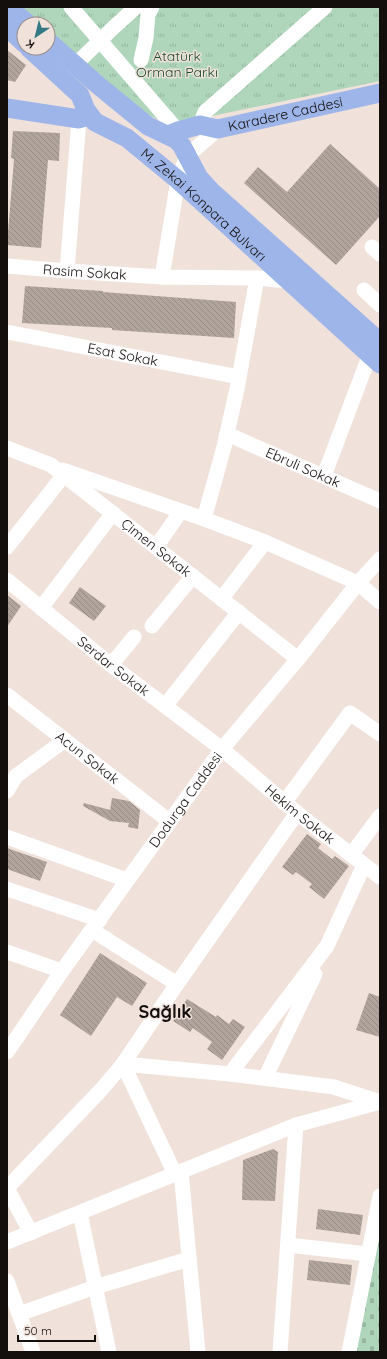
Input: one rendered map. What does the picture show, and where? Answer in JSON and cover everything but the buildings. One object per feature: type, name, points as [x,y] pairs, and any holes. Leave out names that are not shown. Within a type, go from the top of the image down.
[{"type":"main road","points":[[8,7],[19,16]]},
{"type":"main road","points":[[7,27],[16,35]]},
{"type":"main road","name":"M. Zekai Konpara Bulvarı","points":[[56,49],[148,126],[173,133],[199,178],[376,353]]},
{"type":"main road","points":[[7,108],[78,117],[80,95],[38,56]]},
{"type":"main road","name":"Karadere Caddesi","points":[[173,133],[200,125],[218,129],[380,92]]},
{"type":"main road","name":"M. Zekai Konpara Bulvarı","points":[[78,117],[95,122],[127,138],[178,180],[288,281],[376,353]]},
{"type":"street","points":[[72,7],[100,40],[173,133]]},
{"type":"street","points":[[75,65],[136,7]]},
{"type":"street","points":[[141,60],[146,38],[148,14],[152,7]]},
{"type":"street","points":[[200,125],[205,112],[326,7]]},
{"type":"street","points":[[80,95],[99,86]]},
{"type":"street","points":[[67,271],[78,117]]},
{"type":"street","points":[[162,277],[178,180],[187,156],[218,129]]},
{"type":"street","name":"Rasim Sokak","points":[[7,266],[162,277],[257,278],[288,281]]},
{"type":"street","points":[[204,519],[227,434],[257,278]]},
{"type":"street","points":[[364,290],[380,305]]},
{"type":"street","name":"Esat Sokak","points":[[7,332],[239,377]]},
{"type":"street","points":[[324,476],[376,353]]},
{"type":"street","name":"Ebruli Sokak","points":[[227,434],[380,501]]},
{"type":"street","name":"Çimen Sokak","points":[[7,448],[51,465],[298,659]]},
{"type":"street","points":[[51,465],[265,542],[358,583],[380,602]]},
{"type":"street","points":[[7,547],[64,475]]},
{"type":"street","points":[[156,547],[181,511]]},
{"type":"street","points":[[41,608],[113,513]]},
{"type":"street","points":[[222,598],[265,542]]},
{"type":"street","name":"Dodurga Caddesi","points":[[7,1052],[126,880],[222,749],[298,659],[358,583],[380,559]]},
{"type":"street","points":[[152,626],[193,576]]},
{"type":"street","name":"Serdar Sokak","points":[[7,580],[111,665],[222,749]]},
{"type":"street","points":[[165,706],[240,612]]},
{"type":"street","points":[[111,665],[134,637]]},
{"type":"street","name":"Acun Sokak","points":[[7,695],[169,821]]},
{"type":"street","points":[[284,803],[350,712],[380,734]]},
{"type":"street","points":[[9,785],[16,776],[66,740]]},
{"type":"street","name":"Hekim Sokak","points":[[222,749],[284,803],[380,877]]},
{"type":"street","points":[[31,1233],[7,1188],[101,1090],[123,1064],[297,813]]},
{"type":"street","points":[[351,855],[380,816]]},
{"type":"street","points":[[7,837],[126,880]]},
{"type":"street","points":[[265,1078],[328,946],[364,865]]},
{"type":"street","points":[[7,889],[96,925],[178,984]]},
{"type":"street","points":[[230,1074],[328,946]]},
{"type":"street","points":[[7,952],[62,971]]},
{"type":"street","points":[[123,1064],[334,1086],[380,1102]]},
{"type":"street","points":[[123,1064],[178,1173],[189,1260],[198,1352]]},
{"type":"street","points":[[7,1242],[296,1125],[380,1102]]},
{"type":"street","points":[[280,1352],[296,1125]]},
{"type":"street","points":[[349,1352],[380,1196]]},
{"type":"street","points":[[80,1213],[109,1352]]},
{"type":"street","points":[[288,1245],[368,1254]]},
{"type":"street","points":[[19,1314],[95,1287],[189,1260]]},
{"type":"street","points":[[7,1281],[33,1352]]},
{"type":"green space","name":"Atatürk Orman Parkı","points":[[17,7],[380,7],[380,81],[169,125],[143,112],[56,40],[56,16],[28,16]]},
{"type":"green space","points":[[380,1227],[380,1352],[354,1352]]},
{"type":"district","name":"Sağlık","points":[[165,1011]]}]
